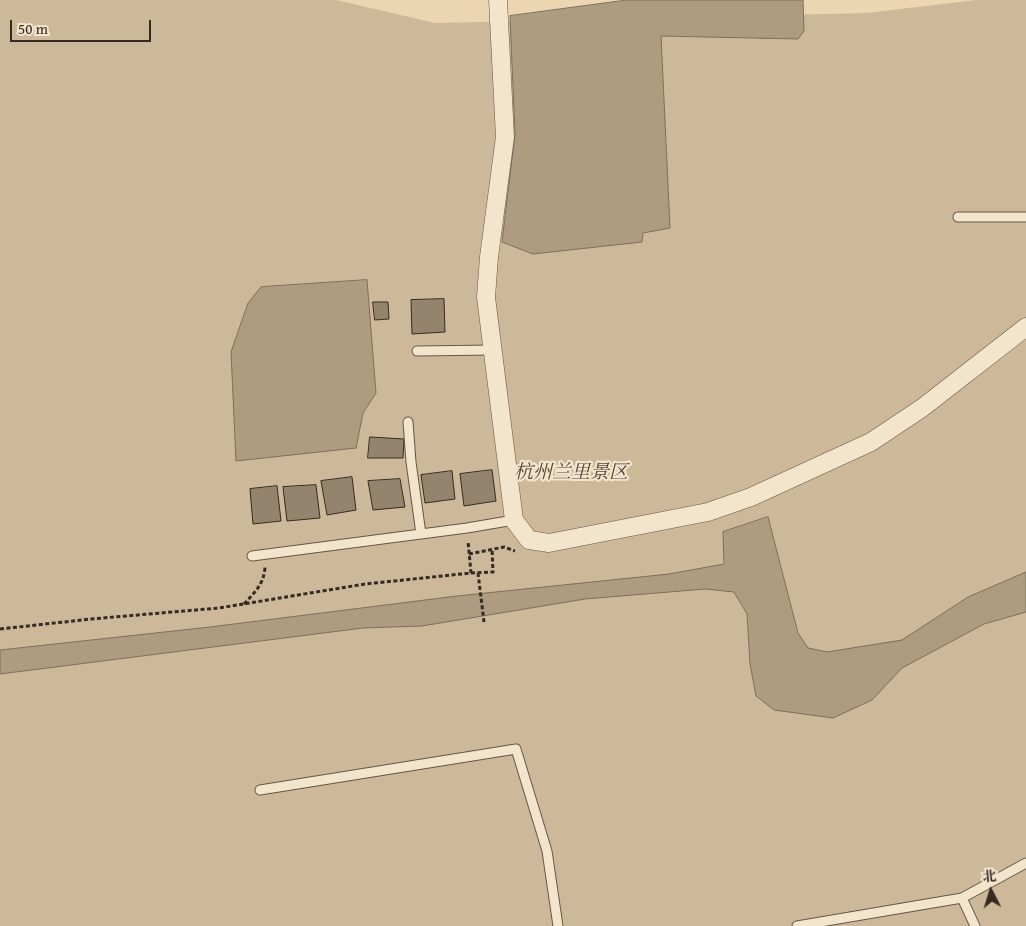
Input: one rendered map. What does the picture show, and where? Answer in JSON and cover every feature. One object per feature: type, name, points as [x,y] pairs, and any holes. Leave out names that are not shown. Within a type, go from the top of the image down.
[{"type":"street","points":[[498,0],[505,137],[489,257],[486,297],[514,520],[529,540],[549,543],[708,512],[751,497],[872,442],[922,408],[1026,327]]},
{"type":"lane","points":[[958,217],[1026,217]]},
{"type":"lane","points":[[417,351],[493,350]]},
{"type":"lane","points":[[408,422],[410,462],[421,534]]},
{"type":"lane","points":[[252,556],[467,528],[514,520]]},
{"type":"lane","points":[[260,790],[516,749],[547,851],[558,926]]},
{"type":"lane","points":[[797,926],[962,898],[1026,863]]},
{"type":"lane","points":[[962,898],[975,926]]},
{"type":"path","points":[[467,528],[471,573]]},
{"type":"path","points":[[469,554],[504,547],[531,556],[538,541]]},
{"type":"path","points":[[0,629],[219,608],[365,584],[493,572],[492,549]]},
{"type":"path","points":[[244,604],[260,586],[264,577],[265,554]]},
{"type":"path","points":[[478,573],[484,622]]},
{"type":"green space","name":"杭州兰里景区","points":[[0,0],[336,0],[435,23],[867,13],[976,0],[1026,0],[1026,926],[0,926]]},
{"type":"shaded area","points":[[627,0],[803,0],[804,31],[798,39],[661,36],[670,228],[643,233],[642,242],[533,254],[502,242],[515,134],[510,16]]},
{"type":"shaded area","points":[[367,280],[376,393],[363,413],[356,448],[236,461],[231,352],[248,303],[261,287]]},
{"type":"shaded area","points":[[768,517],[798,633],[808,648],[827,652],[902,640],[968,597],[1026,572],[1026,612],[984,624],[902,668],[872,700],[833,718],[774,710],[756,696],[750,664],[747,614],[734,592],[705,589],[585,599],[422,626],[363,628],[0,674],[0,650],[210,627],[457,596],[669,574],[724,564],[723,532]]},
{"type":"building","points":[[444,299],[445,332],[412,334],[411,300]]},
{"type":"building","points":[[373,302],[388,302],[389,319],[375,320]]},
{"type":"building","points":[[370,437],[404,439],[403,458],[368,458]]},
{"type":"building","points":[[492,470],[496,501],[464,506],[460,474]]},
{"type":"building","points":[[452,471],[455,499],[425,503],[421,475]]},
{"type":"building","points":[[352,477],[356,510],[327,515],[321,481]]},
{"type":"building","points":[[400,479],[405,507],[373,510],[368,481]]},
{"type":"building","points":[[316,485],[320,518],[287,521],[283,487]]},
{"type":"building","points":[[277,486],[281,521],[253,524],[250,489]]}]
